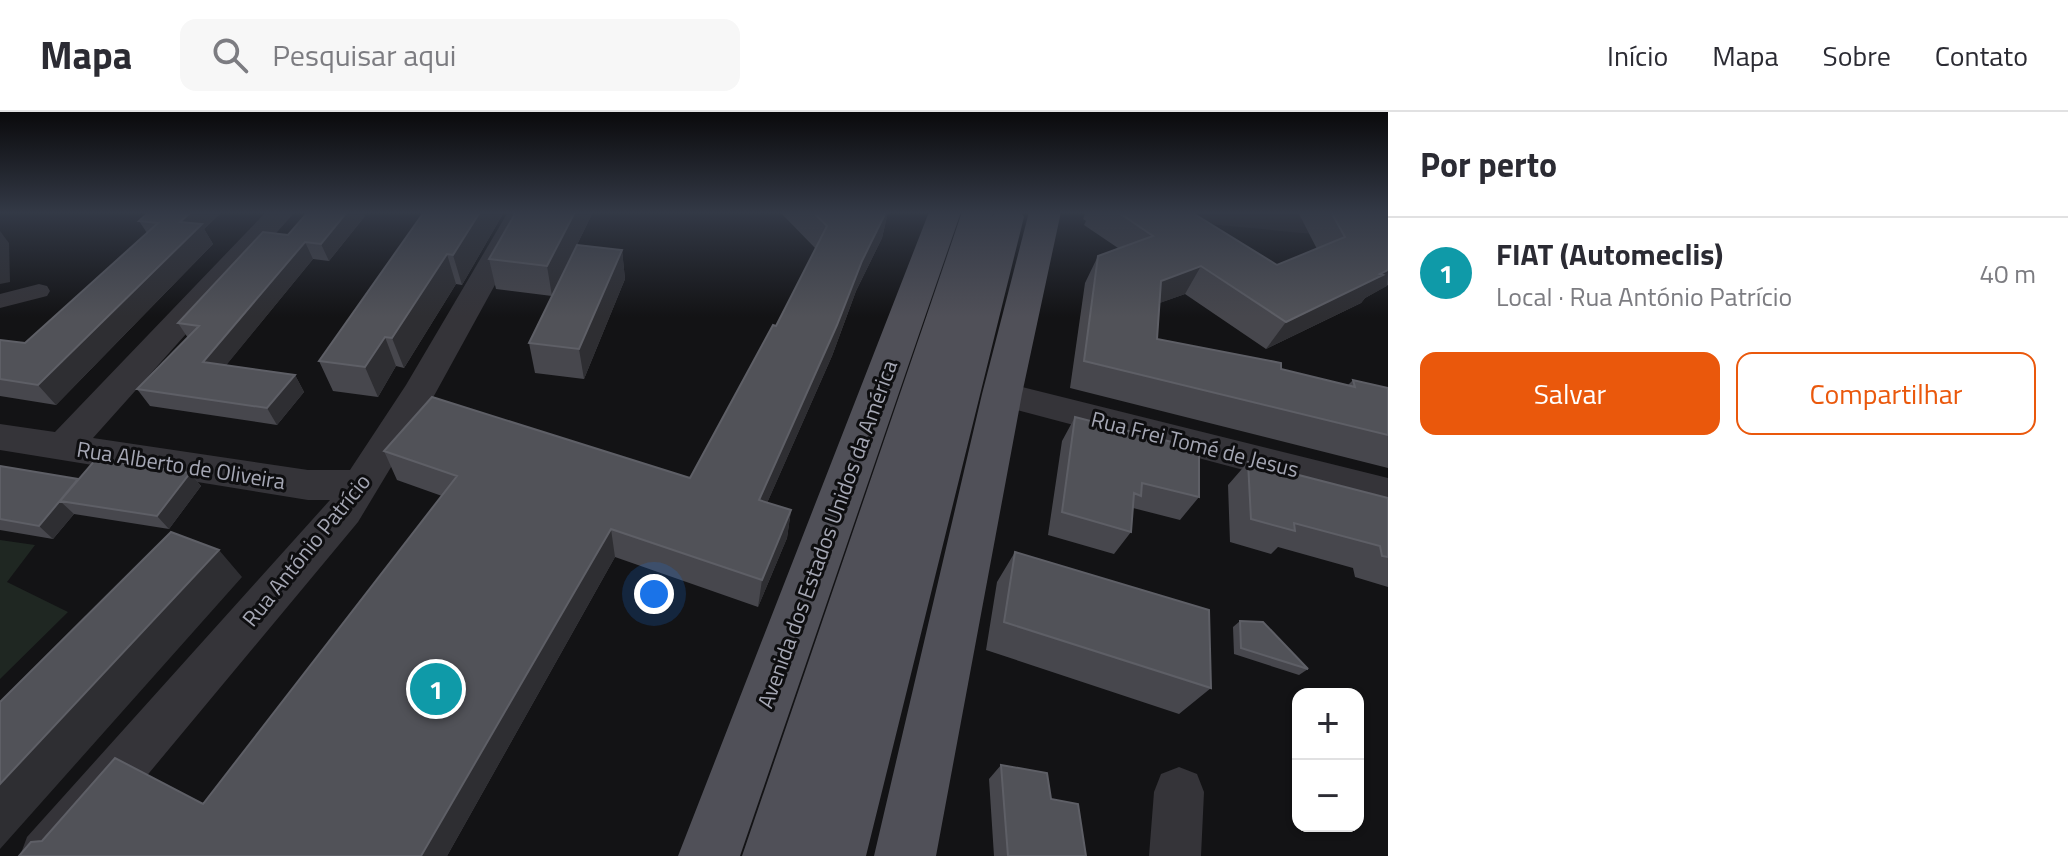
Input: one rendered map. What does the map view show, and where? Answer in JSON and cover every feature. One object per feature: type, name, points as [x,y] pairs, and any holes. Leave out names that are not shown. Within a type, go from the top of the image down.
[{"type":"main road","name":"Avenida dos Estados Unidos da América","points":[[709,856],[932,247]]},
{"type":"main road","name":"Avenida dos Estados Unidos da América","points":[[773,856],[998,247]]},
{"type":"main road","points":[[835,856],[1001,247]]},
{"type":"main road","points":[[905,856],[1002,394],[1009,247]]},
{"type":"street","points":[[63,447],[250,247]]},
{"type":"street","name":"Rua António Patrício","points":[[46,856],[344,511],[502,247]]},
{"type":"street","points":[[0,301],[39,291]]},
{"type":"street","name":"Rua Frei Tomé de Jesus","points":[[1002,394],[1388,493]]},
{"type":"street","name":"Rua Alberto de Oliveira","points":[[0,437],[308,485],[362,485]]},
{"type":"street","points":[[1175,856],[1179,792]]},
{"type":"shaded area","points":[[0,540],[35,545],[7,582],[68,612],[0,679]]},
{"type":"building","points":[[132,247],[179,247],[38,385],[0,379],[0,340],[25,343]]},
{"type":"building","points":[[249,247],[301,247],[203,362],[295,375],[267,408],[137,389],[199,326],[178,323]]},
{"type":"building","points":[[400,247],[458,247],[453,255],[447,254],[392,338],[385,337],[365,367],[319,361]]},
{"type":"building","points":[[496,247],[557,247],[547,266],[489,259]]},
{"type":"building","points":[[576,247],[622,250],[579,349],[529,343]]},
{"type":"building","points":[[816,247],[869,247],[759,500],[791,510],[762,580],[611,529],[421,856],[19,856],[31,842],[42,841],[115,758],[203,804],[457,476],[384,451],[432,397],[690,478],[773,325],[776,326]]},
{"type":"building","points":[[1124,247],[1247,247],[1277,265],[1321,247],[1388,247],[1388,270],[1380,274],[1383,275],[1286,322],[1201,266],[1161,281],[1157,339],[1281,363],[1281,369],[1355,387],[1353,380],[1388,388],[1388,435],[1084,361],[1098,256]]},
{"type":"building","points":[[1075,417],[1199,449],[1199,497],[1142,483],[1141,496],[1134,493],[1131,532],[1062,512]]},
{"type":"building","points":[[96,459],[190,473],[157,516],[60,501]]},
{"type":"building","points":[[1248,462],[1388,498],[1388,557],[1382,556],[1380,546],[1294,523],[1295,531],[1251,519]]},
{"type":"building","points":[[0,466],[78,479],[39,526],[0,519]]},
{"type":"building","points":[[171,532],[219,550],[0,784],[0,702]]},
{"type":"building","points":[[1015,552],[1209,610],[1211,688],[1004,622]]},
{"type":"building","points":[[1240,621],[1263,622],[1308,669],[1241,648]]},
{"type":"building","points":[[1001,765],[1047,773],[1051,799],[1078,804],[1086,856],[1008,856]]},
{"type":"place","name":"FIAT (Automeclis)","points":[[436,689]]}]
